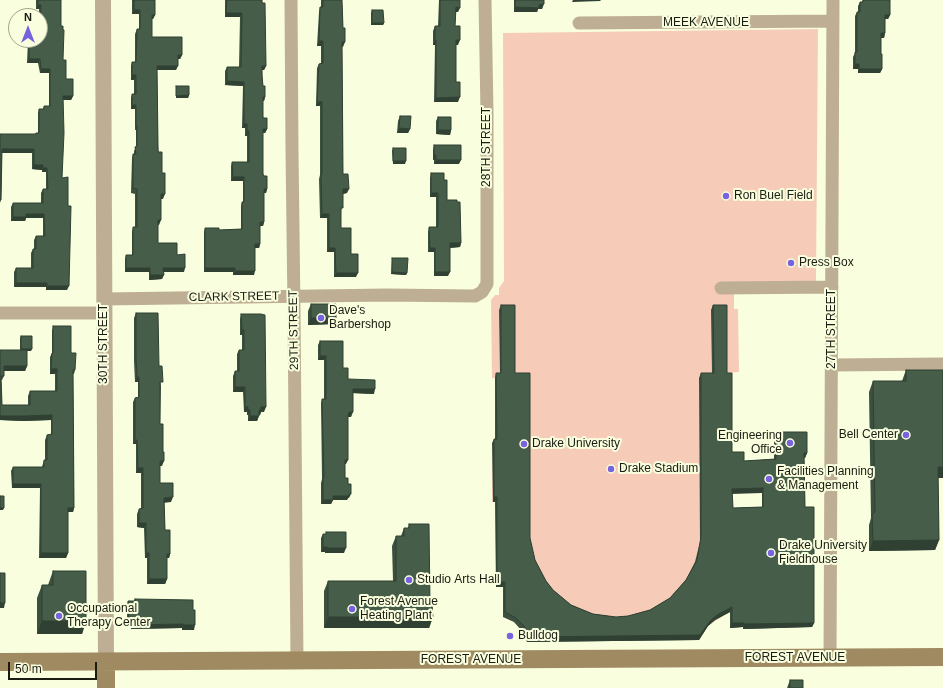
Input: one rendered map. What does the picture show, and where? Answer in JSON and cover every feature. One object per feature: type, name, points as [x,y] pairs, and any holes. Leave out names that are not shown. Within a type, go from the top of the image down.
[{"type":"main road","name":"FOREST AVENUE","points":[[0,662],[943,657]]},
{"type":"main road","name":"30TH STREET","points":[[106,662],[106,688]]},
{"type":"street","name":"30TH STREET","points":[[103,0],[106,662]]},
{"type":"street","name":"29TH STREET","points":[[291,0],[297,661]]},
{"type":"street","name":"28TH STREET","points":[[482,292],[487,284],[487,113],[485,0]]},
{"type":"street","name":"27TH STREET","points":[[830,657],[833,0]]},
{"type":"street","name":"MEEK AVENUE","points":[[579,24],[833,22]]},
{"type":"street","points":[[721,288],[832,287]]},
{"type":"street","name":"CLARK STREET","points":[[0,313],[294,296],[475,296],[482,292]]},
{"type":"street","points":[[832,365],[943,364]]},
{"type":"shaded area","points":[[818,29],[816,282],[734,283],[734,309],[738,309],[739,372],[729,373],[723,616],[708,626],[703,632],[522,631],[514,622],[503,617],[503,587],[496,587],[495,502],[492,502],[492,443],[495,443],[495,378],[492,378],[491,300],[495,295],[499,295],[499,288],[504,281],[503,33]]},
{"type":"building","points":[[38,0],[61,0],[61,26],[63,26],[64,30],[63,60],[66,60],[66,79],[73,79],[73,96],[63,96],[64,133],[62,178],[68,177],[68,206],[71,206],[69,286],[47,286],[47,283],[16,283],[16,268],[33,268],[33,249],[36,249],[36,236],[45,236],[44,214],[26,214],[26,217],[13,217],[13,203],[43,203],[43,189],[48,189],[47,168],[43,168],[43,165],[34,165],[34,149],[2,149],[0,200],[0,134],[39,133],[39,109],[44,109],[44,106],[50,106],[50,69],[41,69],[40,59],[29,59],[29,48],[48,48],[48,8],[41,8],[41,5],[38,5]]},
{"type":"building","points":[[134,0],[155,0],[155,15],[152,15],[152,37],[182,37],[182,55],[178,55],[178,66],[157,66],[158,152],[162,152],[162,173],[165,173],[165,194],[161,194],[161,220],[158,220],[158,243],[177,243],[177,255],[185,254],[185,268],[163,268],[164,275],[150,275],[150,268],[126,268],[126,255],[133,255],[133,227],[137,227],[137,189],[133,188],[133,154],[136,154],[135,147],[137,146],[137,126],[136,105],[132,105],[132,94],[136,94],[136,75],[132,75],[132,62],[136,62],[137,29],[140,29],[140,10],[134,10]]},
{"type":"building","points":[[227,0],[262,0],[262,3],[265,3],[266,66],[262,66],[262,76],[263,86],[265,86],[265,97],[263,97],[263,118],[267,118],[267,129],[263,129],[263,174],[264,176],[267,176],[267,189],[264,189],[264,222],[260,222],[260,244],[255,244],[255,271],[235,271],[235,268],[205,268],[205,228],[219,228],[219,230],[242,229],[244,177],[233,177],[232,162],[249,162],[249,131],[247,131],[247,124],[244,124],[244,82],[227,81],[227,67],[241,67],[242,13],[226,13]]},
{"type":"building","points":[[323,0],[342,0],[343,28],[345,28],[345,42],[342,42],[343,174],[348,174],[349,189],[343,189],[341,228],[351,228],[351,254],[358,254],[358,273],[336,273],[335,248],[329,248],[329,214],[322,214],[322,102],[317,102],[319,64],[323,63],[323,41],[319,41],[320,7],[323,7]]},
{"type":"building","points":[[440,0],[460,0],[460,8],[456,7],[455,26],[460,26],[460,40],[456,40],[456,82],[460,82],[460,97],[436,98],[435,26],[440,26]]},
{"type":"building","points":[[515,0],[544,0],[544,4],[539,5],[539,8],[515,7]]},
{"type":"building","points":[[863,0],[890,0],[890,15],[885,15],[885,33],[881,33],[882,69],[859,69],[859,64],[855,64],[855,52],[857,52],[857,12],[860,12],[860,2],[863,2]]},
{"type":"building","points":[[372,10],[383,10],[384,23],[372,23]]},
{"type":"building","points":[[176,86],[189,86],[189,95],[176,96]]},
{"type":"building","points":[[400,116],[411,116],[410,129],[399,128]]},
{"type":"building","points":[[438,117],[451,117],[451,130],[438,130]]},
{"type":"building","points":[[434,145],[461,145],[461,160],[436,160],[436,155],[434,155]]},
{"type":"building","points":[[393,148],[406,148],[406,161],[393,161]]},
{"type":"building","points":[[431,173],[444,173],[444,180],[447,180],[447,200],[457,200],[457,202],[460,202],[461,243],[450,243],[450,272],[435,272],[435,248],[430,248],[429,227],[438,227],[438,193],[431,193]]},
{"type":"building","points":[[392,258],[408,258],[407,273],[392,272]]},
{"type":"building","points":[[311,304],[336,304],[336,318],[311,318]]},
{"type":"building","points":[[501,305],[515,305],[515,373],[530,373],[530,538],[535,560],[546,581],[553,590],[571,605],[593,614],[616,617],[628,616],[650,610],[670,598],[686,580],[697,560],[701,537],[701,373],[714,373],[713,305],[727,305],[727,373],[732,373],[732,452],[744,452],[744,461],[776,459],[776,432],[807,432],[807,453],[804,453],[805,507],[814,507],[814,623],[732,623],[732,607],[717,615],[710,621],[700,635],[529,637],[524,626],[516,618],[505,612],[505,582],[497,582],[497,497],[494,497],[494,439],[497,439],[496,373],[501,373]],"holes":[[[763,488],[763,507],[733,508],[732,489]]]},
{"type":"building","points":[[136,313],[158,313],[159,366],[162,366],[163,382],[160,382],[160,424],[163,424],[164,452],[164,461],[160,461],[160,483],[173,483],[173,497],[164,498],[165,530],[170,530],[170,554],[167,554],[167,579],[149,579],[149,553],[146,553],[146,523],[139,523],[139,509],[143,508],[143,468],[138,468],[137,440],[135,440],[135,398],[139,397],[139,377],[137,377],[136,357]]},
{"type":"building","points":[[241,314],[265,315],[266,407],[261,407],[261,410],[259,410],[259,416],[250,416],[250,410],[248,410],[248,407],[245,407],[245,387],[235,387],[235,371],[239,371],[239,350],[244,350],[244,330],[242,330]]},
{"type":"building","points":[[53,326],[71,326],[71,353],[76,353],[75,370],[73,370],[74,508],[68,508],[68,553],[41,553],[41,484],[13,484],[13,467],[44,467],[44,460],[47,460],[47,435],[52,434],[52,415],[0,416],[0,350],[27,350],[27,366],[4,366],[4,376],[1,376],[2,405],[30,405],[30,391],[57,391],[57,369],[51,369],[53,353]]},
{"type":"building","points":[[21,336],[32,336],[32,349],[21,349]]},
{"type":"building","points":[[320,341],[343,341],[343,368],[348,368],[348,379],[375,380],[375,389],[353,389],[353,412],[349,412],[348,415],[348,460],[345,460],[345,478],[348,478],[348,484],[351,484],[351,494],[349,494],[349,496],[333,496],[333,500],[323,500],[324,478],[322,399],[326,399],[326,356],[320,356]]},
{"type":"building","name":"Bell Center","points":[[906,370],[943,370],[943,467],[938,467],[939,540],[873,541],[872,514],[875,512],[873,381],[906,381]]},
{"type":"building","points":[[0,496],[4,496],[4,508],[0,508]]},
{"type":"building","points":[[409,524],[429,524],[430,604],[432,604],[433,617],[328,617],[328,581],[396,581],[396,536],[404,536],[404,528],[409,528]]},
{"type":"building","points":[[326,532],[346,532],[346,548],[323,547],[323,534],[326,534]]},
{"type":"building","name":"Occupational Therapy Center","points":[[53,571],[86,571],[86,621],[42,621],[42,585],[53,585]]},
{"type":"building","points":[[0,573],[5,573],[5,603],[0,603]]},
{"type":"building","points":[[135,599],[193,600],[195,625],[133,625],[133,621],[129,621],[128,601],[135,601]]},
{"type":"building","points":[[790,680],[803,680],[803,688],[790,688]]},
{"type":"place","name":"Ron Buel Field","points":[[726,196]]},
{"type":"place","name":"Press Box","points":[[791,263]]},
{"type":"place","name":"Dave's Barbershop","points":[[321,318]]},
{"type":"place","name":"Bell Center","points":[[906,435]]},
{"type":"place","name":"Engineering Office","points":[[790,443]]},
{"type":"place","name":"Drake University","points":[[524,444]]},
{"type":"place","name":"Drake Stadium","points":[[611,469]]},
{"type":"place","name":"Facilities Planning & Management","points":[[769,479]]},
{"type":"place","name":"Drake University Fieldhouse","points":[[771,553]]},
{"type":"place","name":"Studio Arts Hall","points":[[409,580]]},
{"type":"place","name":"Forest Avenue Heating Plant","points":[[352,609]]},
{"type":"place","name":"Occupational Therapy Center","points":[[59,616]]},
{"type":"place","name":"Bulldog","points":[[510,636]]}]
